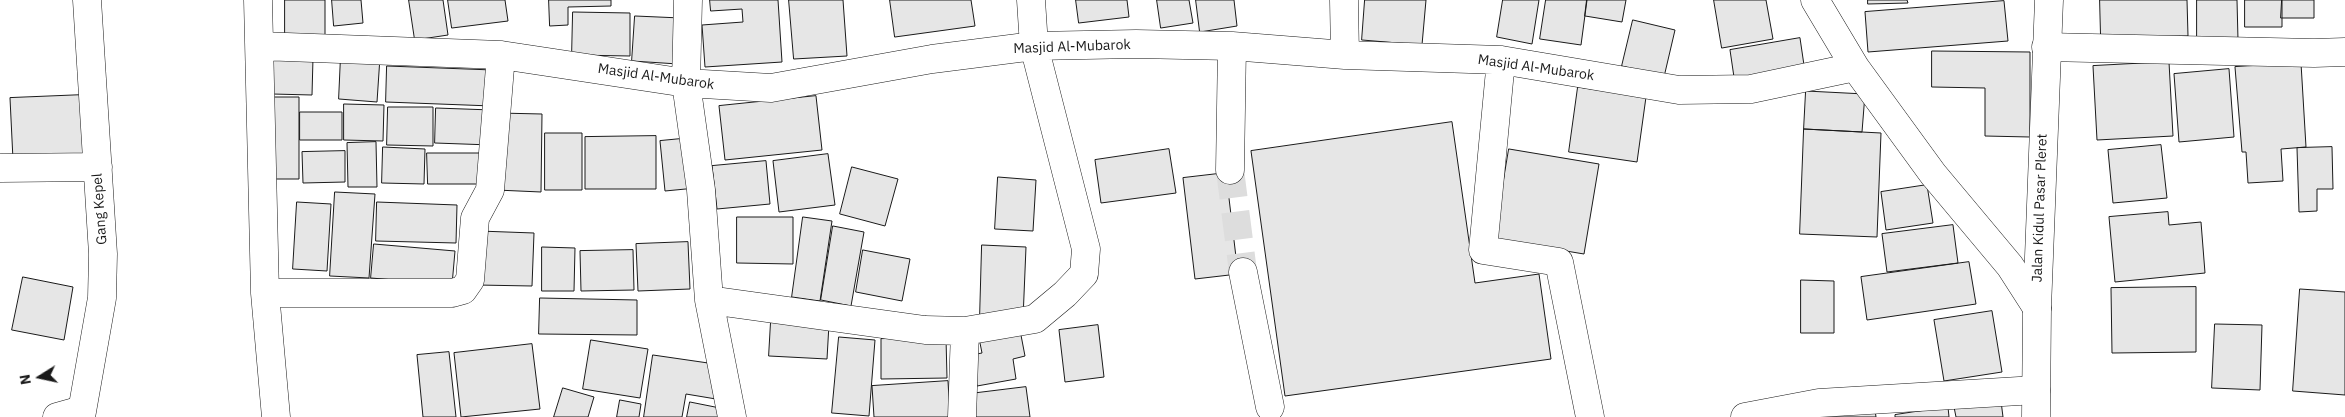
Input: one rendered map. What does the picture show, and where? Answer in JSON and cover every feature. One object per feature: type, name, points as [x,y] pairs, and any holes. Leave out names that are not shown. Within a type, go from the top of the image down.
[{"type":"street","name":"Gang Kepel","points":[[74,415],[102,298],[103,254],[87,0]]},
{"type":"street","points":[[258,0],[266,293],[276,417]]},
{"type":"street","points":[[688,0],[686,83],[701,190],[709,300],[732,417]]},
{"type":"street","points":[[709,300],[925,330],[965,331],[1034,319],[1065,294],[1084,274],[1086,249],[1034,46],[1031,0]]},
{"type":"street","points":[[1344,0],[1345,55]]},
{"type":"street","points":[[1815,0],[1855,68],[1933,174],[2010,266],[2036,308]]},
{"type":"street","name":"Jalan Kidul Pasar Pleret","points":[[2036,417],[2036,308],[2049,0]]},
{"type":"street","name":"Masjid Al-Mubarok","points":[[260,46],[501,55],[686,83],[770,88],[932,59],[1034,46],[1136,44],[1232,46],[1345,55],[1500,60],[1680,90],[1751,89],[1855,68]]},
{"type":"street","points":[[1230,170],[1232,46]]},
{"type":"street","points":[[2046,48],[2304,53],[2345,52]]},
{"type":"street","points":[[266,293],[452,293],[463,290],[470,280],[475,218],[490,190],[501,55]]},
{"type":"street","points":[[1500,60],[1483,250],[1559,262],[1590,417]]},
{"type":"street","points":[[0,168],[98,167]]},
{"type":"street","points":[[1243,272],[1270,407]]},
{"type":"street","points":[[962,417],[965,331]]},
{"type":"street","points":[[1745,417],[1819,403],[2036,390]]},
{"type":"building","points":[[285,0],[325,0],[325,40],[285,40]]},
{"type":"building","points":[[332,0],[361,0],[363,23],[334,26]]},
{"type":"building","points":[[409,0],[443,0],[448,35],[415,40]]},
{"type":"building","points":[[448,0],[505,0],[508,21],[452,28]]},
{"type":"building","points":[[549,0],[611,0],[611,6],[568,7],[568,25],[550,26]]},
{"type":"building","points":[[710,0],[778,0],[782,62],[705,67],[702,25],[743,22],[742,9],[711,11]]},
{"type":"building","points":[[789,0],[843,0],[847,56],[794,59]]},
{"type":"building","points":[[890,0],[971,0],[975,26],[895,37]]},
{"type":"building","points":[[1076,0],[1127,0],[1129,17],[1079,23]]},
{"type":"building","points":[[1157,0],[1189,0],[1193,23],[1161,28]]},
{"type":"building","points":[[1196,0],[1234,0],[1237,26],[1200,32]]},
{"type":"building","points":[[1365,0],[1426,0],[1422,45],[1362,40]]},
{"type":"building","points":[[1503,0],[1539,0],[1532,44],[1497,37]]},
{"type":"building","points":[[1546,0],[1587,0],[1581,45],[1540,39]]},
{"type":"building","points":[[1587,0],[1626,0],[1622,22],[1585,16]]},
{"type":"building","points":[[1714,0],[1766,0],[1773,39],[1722,48]]},
{"type":"building","points":[[1868,0],[1907,0],[1908,3],[1868,4]]},
{"type":"building","points":[[2100,0],[2187,0],[2188,36],[2101,38]]},
{"type":"building","points":[[2197,0],[2237,0],[2238,40],[2197,40]]},
{"type":"building","points":[[2245,0],[2282,0],[2282,27],[2245,27]]},
{"type":"building","points":[[2282,0],[2314,0],[2314,18],[2281,18]]},
{"type":"building","points":[[2004,1],[2008,41],[1868,52],[1865,12]]},
{"type":"building","points":[[573,12],[630,13],[630,56],[572,55]]},
{"type":"building","points":[[635,16],[681,18],[678,64],[632,61]]},
{"type":"building","points":[[1633,20],[1675,30],[1664,77],[1622,66]]},
{"type":"building","points":[[1800,38],[1805,72],[1735,84],[1730,50]]},
{"type":"building","points":[[1932,51],[2030,52],[2030,137],[1985,136],[1985,88],[1932,87]]},
{"type":"building","points":[[341,55],[380,57],[377,102],[339,99]]},
{"type":"building","points":[[274,57],[313,58],[312,95],[272,94]]},
{"type":"building","points":[[2169,62],[2173,136],[2097,140],[2093,66]]},
{"type":"building","points":[[2301,63],[2306,147],[2281,149],[2283,181],[2248,183],[2246,152],[2242,152],[2235,67]]},
{"type":"building","points":[[387,66],[493,70],[492,106],[386,102]]},
{"type":"building","points":[[2229,69],[2234,137],[2179,142],[2174,74]]},
{"type":"building","points":[[1578,87],[1646,97],[1637,162],[1569,152]]},
{"type":"building","points":[[1806,91],[1865,94],[1862,132],[1804,129]]},
{"type":"building","points":[[83,95],[86,156],[13,160],[10,98]]},
{"type":"building","points":[[816,96],[822,150],[725,160],[719,106]]},
{"type":"building","points":[[274,97],[299,97],[299,179],[273,179]]},
{"type":"building","points":[[344,104],[384,105],[383,141],[344,140]]},
{"type":"building","points":[[388,107],[433,107],[433,146],[387,145]]},
{"type":"building","points":[[436,108],[492,110],[491,145],[435,143]]},
{"type":"building","points":[[300,112],[342,112],[342,140],[300,140]]},
{"type":"building","points":[[498,113],[542,114],[541,192],[496,190]]},
{"type":"building","points":[[1452,122],[1475,283],[1539,274],[1551,359],[1285,396],[1251,151]]},
{"type":"building","points":[[1804,129],[1881,133],[1877,237],[1800,234]]},
{"type":"building","points":[[545,133],[582,133],[582,190],[545,190]]},
{"type":"building","points":[[656,136],[656,189],[585,189],[585,137]]},
{"type":"building","points":[[691,138],[696,188],[665,191],[660,141]]},
{"type":"building","points":[[376,142],[377,187],[348,187],[347,143]]},
{"type":"building","points":[[2161,145],[2167,198],[2113,203],[2108,150]]},
{"type":"building","points":[[383,147],[425,149],[424,184],[382,183]]},
{"type":"building","points":[[2332,147],[2333,189],[2317,189],[2317,211],[2299,212],[2297,148]]},
{"type":"building","points":[[1169,149],[1176,193],[1101,203],[1095,160]]},
{"type":"building","points":[[1509,149],[1599,164],[1584,254],[1494,239]]},
{"type":"building","points":[[345,151],[345,182],[303,183],[302,152]]},
{"type":"building","points":[[427,153],[486,153],[486,184],[428,184]]},
{"type":"building","points":[[828,154],[835,205],[779,212],[773,161]]},
{"type":"building","points":[[766,161],[770,204],[717,209],[712,166]]},
{"type":"building","points":[[852,167],[898,179],[885,226],[840,214]]},
{"type":"building","points":[[1226,173],[1238,274],[1195,279],[1183,178]]},
{"type":"building","points":[[998,177],[1036,180],[1033,231],[995,229]]},
{"type":"building","points":[[1927,185],[1933,223],[1886,230],[1881,192]]},
{"type":"building","points":[[335,192],[375,194],[369,278],[330,276]]},
{"type":"building","points":[[297,202],[331,204],[327,271],[293,269]]},
{"type":"building","points":[[377,202],[457,205],[456,243],[376,241]]},
{"type":"building","points":[[2168,212],[2169,225],[2201,222],[2205,273],[2115,282],[2109,217]]},
{"type":"building","points":[[737,217],[793,217],[793,264],[737,263]]},
{"type":"building","points":[[803,217],[832,221],[820,301],[792,297]]},
{"type":"building","points":[[1953,225],[1958,263],[1887,272],[1882,234]]},
{"type":"building","points":[[833,226],[864,232],[851,306],[821,300]]},
{"type":"building","points":[[479,231],[534,233],[532,286],[477,285]]},
{"type":"building","points":[[688,242],[690,289],[638,291],[636,244]]},
{"type":"building","points":[[374,244],[455,251],[452,285],[371,278]]},
{"type":"building","points":[[982,245],[1026,247],[1023,319],[980,317]]},
{"type":"building","points":[[542,247],[575,248],[574,291],[542,291]]},
{"type":"building","points":[[633,250],[634,290],[581,291],[580,251]]},
{"type":"building","points":[[863,250],[910,259],[902,301],[856,292]]},
{"type":"building","points":[[1969,262],[1976,304],[1867,320],[1861,277]]},
{"type":"building","points":[[23,277],[73,287],[64,340],[12,330]]},
{"type":"building","points":[[1801,280],[1834,281],[1834,333],[1801,333]]},
{"type":"building","points":[[2196,287],[2196,352],[2112,353],[2111,288]]},
{"type":"building","points":[[2300,289],[2345,292],[2345,395],[2293,391]]},
{"type":"building","points":[[540,298],[637,300],[637,335],[539,334]]},
{"type":"building","points":[[1992,311],[2002,372],[1944,381],[1934,320]]},
{"type":"building","points":[[771,321],[829,324],[827,359],[769,356]]},
{"type":"building","points":[[2215,324],[2262,325],[2260,390],[2212,388]]},
{"type":"building","points":[[1098,325],[1104,377],[1065,382],[1059,330]]},
{"type":"building","points":[[1020,330],[1025,356],[1013,359],[1016,379],[977,386],[971,355],[982,353],[979,338]]},
{"type":"building","points":[[839,337],[875,340],[869,416],[832,413]]},
{"type":"building","points":[[946,338],[947,378],[881,379],[881,339]]},
{"type":"building","points":[[591,340],[648,349],[640,398],[583,389]]},
{"type":"building","points":[[532,344],[540,409],[461,417],[454,353]]},
{"type":"building","points":[[449,352],[456,417],[423,417],[417,355]]},
{"type":"building","points":[[653,355],[722,365],[716,399],[686,394],[682,417],[644,417]]},
{"type":"building","points":[[948,381],[950,417],[874,417],[872,386]]},
{"type":"building","points":[[1026,387],[1030,417],[972,417],[969,394]]},
{"type":"building","points":[[563,388],[594,397],[588,417],[554,417]]},
{"type":"building","points":[[620,400],[641,404],[639,417],[617,417]]},
{"type":"building","points":[[2001,401],[2003,417],[1956,417],[1954,407]]},
{"type":"building","points":[[690,402],[725,409],[724,417],[687,417]]},
{"type":"building","points":[[1948,407],[1949,417],[1895,417],[1895,415]]},
{"type":"building","points":[[1875,410],[1876,417],[1801,417]]},
{"type":"tunnel","points":[[1230,170],[1243,272]]}]
